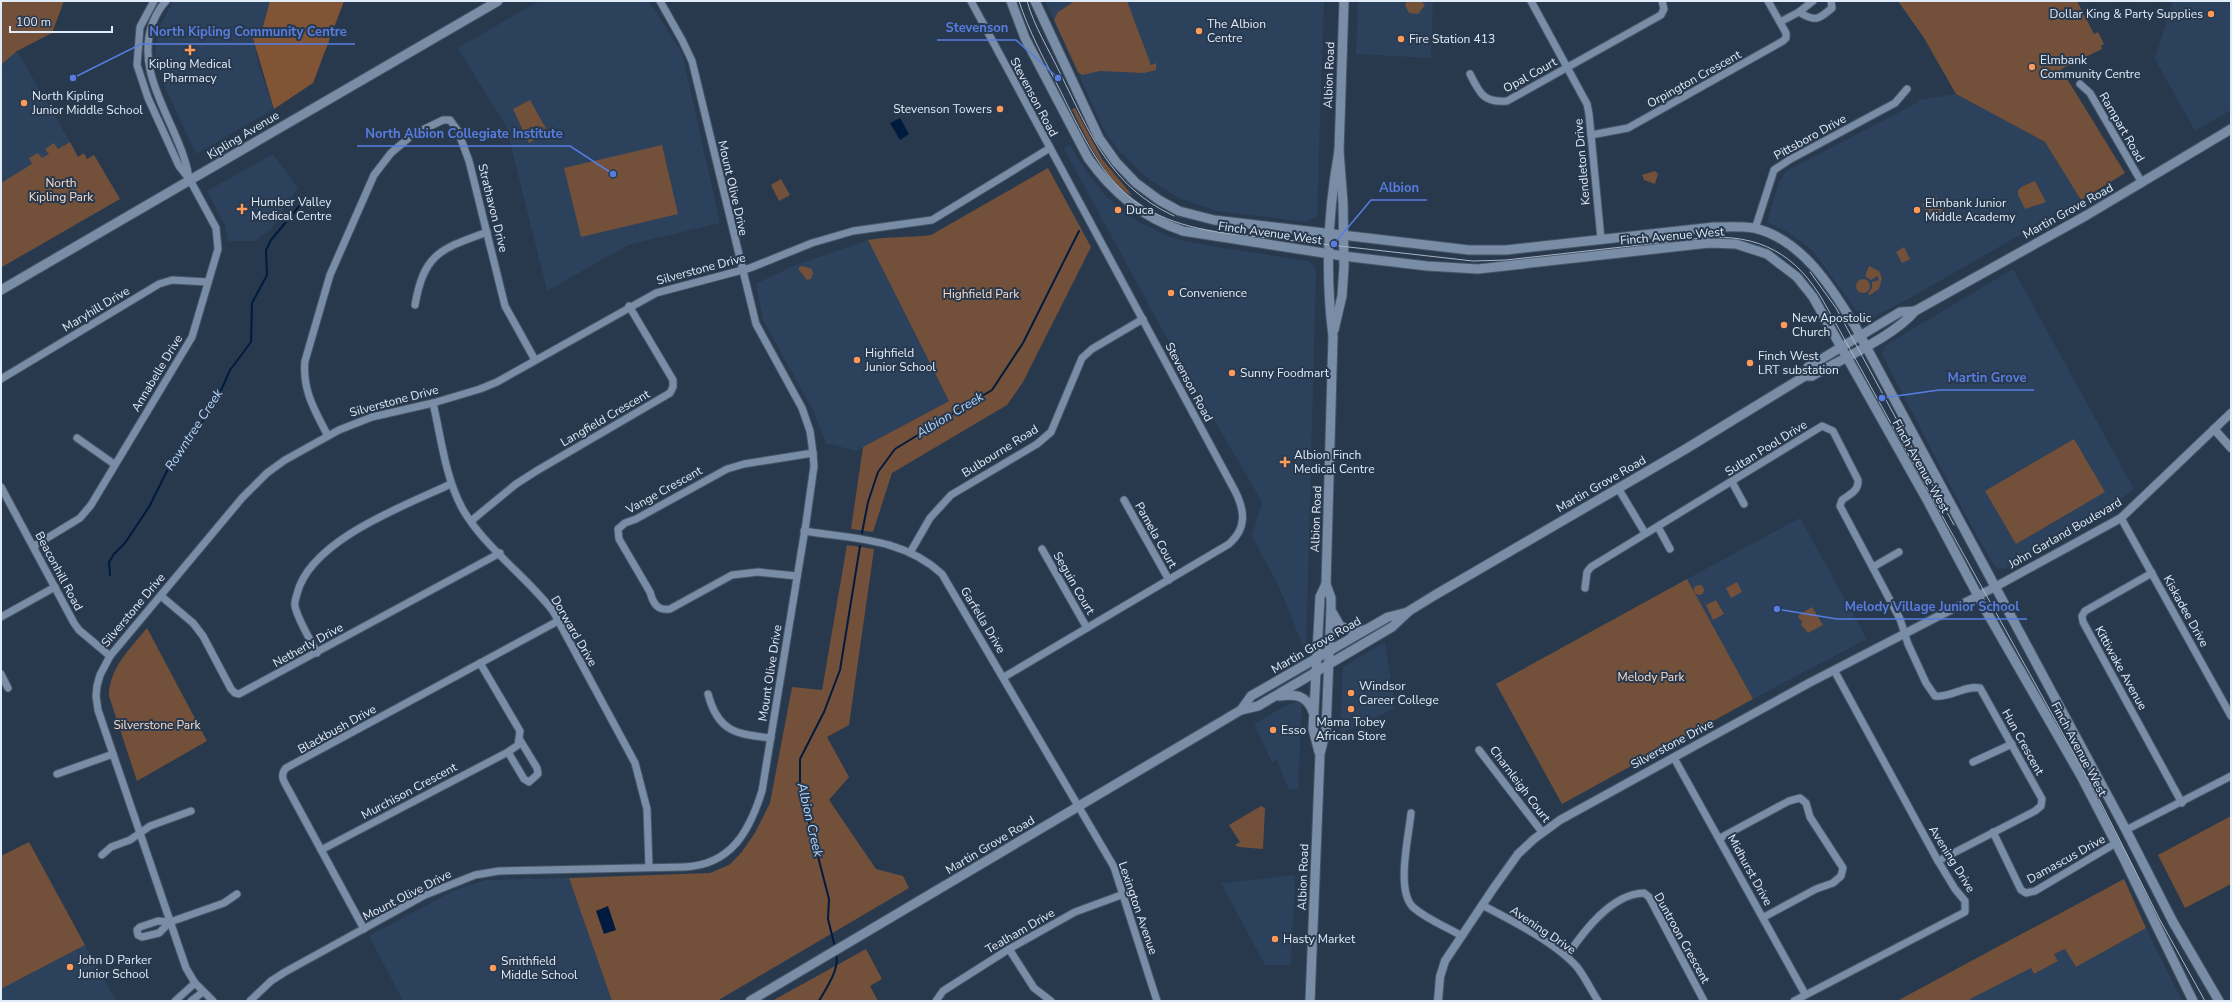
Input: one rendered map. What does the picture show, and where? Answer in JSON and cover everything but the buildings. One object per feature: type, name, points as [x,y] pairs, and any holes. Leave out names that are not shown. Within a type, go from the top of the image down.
[{"type":"main road","name":"Kipling Avenue","points":[[1,290],[498,1]]},
{"type":"main road","name":"Finch Avenue West","points":[[1011,1],[1025,38],[1088,158],[1108,184],[1125,201],[1162,224],[1184,231],[1343,256],[1427,266],[1478,269],[1709,243],[1736,244],[1767,254],[1797,277],[1813,297],[1979,596],[2047,714],[2116,843],[2194,1001]]},
{"type":"main road","name":"Finch Avenue West","points":[[1035,1],[1099,138],[1116,162],[1136,183],[1159,200],[1179,211],[1214,220],[1457,249],[1506,250],[1714,227],[1755,229],[1780,240],[1805,258],[1817,270],[1844,307],[2126,830],[2173,922],[2219,1001]]},
{"type":"main road","name":"Albion Road","points":[[1333,336],[1342,296],[1343,202],[1339,150],[1344,1]]},
{"type":"main road","name":"Martin Grove Road","points":[[750,1001],[842,948],[1079,805],[1242,710],[1258,706],[1274,697],[1392,627],[1409,612],[1805,376],[1812,376],[1865,346],[1905,322],[1915,311],[2088,215],[2231,129]]},
{"type":"main road","name":"Albion Road","points":[[1310,1001],[1320,754],[1326,730],[1331,608],[1331,598],[1326,584],[1333,336],[1328,296],[1332,189],[1339,150]]},
{"type":"main road","name":"Martin Grove Road","points":[[1805,376],[1808,367],[1900,312],[1915,311]]},
{"type":"main road","name":"Albion Road","points":[[1320,754],[1313,729],[1320,597],[1326,584]]},
{"type":"main road","points":[[1331,608],[1334,619],[1340,626],[1350,630],[1365,630]]},
{"type":"main road","name":"Martin Grove Road","points":[[1242,710],[1252,696],[1388,617],[1409,612]]},
{"type":"main road","points":[[1274,697],[1294,694],[1303,697],[1309,703],[1314,715]]},
{"type":"street","points":[[154,1],[140,27],[137,44],[137,65],[148,98],[179,166],[190,180]]},
{"type":"street","points":[[166,1],[155,17],[147,43],[148,63],[158,94],[187,162],[190,180]]},
{"type":"street","name":"Mount Olive Drive","points":[[250,1001],[262,989],[285,972],[442,887],[488,872],[697,867],[720,859],[731,849],[740,838],[756,811],[762,791],[797,576],[812,478],[813,453],[810,431],[802,408],[756,324],[692,61],[660,1]]},
{"type":"street","name":"Stevenson Road","points":[[971,1],[1240,501],[1243,515],[1239,534],[1229,544],[1004,677]]},
{"type":"street","name":"Kendleton Drive","points":[[1531,1],[1586,104],[1591,134],[1601,239]]},
{"type":"street","name":"Opal Court","points":[[1470,74],[1477,89],[1487,100],[1494,102],[1507,101],[1515,98],[1567,67],[1661,15],[1664,9],[1662,1]]},
{"type":"street","name":"Orpington Crescent","points":[[1591,134],[1628,128],[1752,60],[1786,38],[1786,33],[1768,1]]},
{"type":"street","points":[[1780,22],[1799,12],[1813,1]]},
{"type":"street","points":[[1799,12],[1810,19],[1816,19],[1832,8],[1831,1]]},
{"type":"street","name":"Rampart Road","points":[[2080,84],[2090,93],[2142,182]]},
{"type":"street","name":"Pittsboro Drive","points":[[1755,229],[1774,170],[1789,160],[1895,103],[1907,90]]},
{"type":"street","points":[[148,98],[158,94]]},
{"type":"street","name":"Strathavon Drive","points":[[328,436],[310,401],[306,386],[305,361],[330,275],[374,175],[391,154],[412,135],[443,120],[450,120],[458,131],[469,160],[506,306],[536,360]]},
{"type":"street","name":"Silverstone Drive","points":[[213,1001],[195,984],[186,968],[112,754],[96,696],[100,675],[110,656],[252,487],[285,460],[328,436],[372,417],[491,385],[642,298],[666,289],[765,263],[812,243],[853,231],[932,220],[1050,148]]},
{"type":"street","name":"Annabelle Drive","points":[[34,546],[80,518],[86,512],[192,337],[218,249],[218,239],[216,228],[190,180]]},
{"type":"street","points":[[415,305],[419,282],[430,260],[449,246],[487,232]]},
{"type":"street","name":"Maryhill Drive","points":[[1,379],[159,284],[172,280],[208,282]]},
{"type":"street","name":"Langfield Crescent","points":[[471,521],[516,484],[670,393],[673,387],[673,380],[630,306]]},
{"type":"street","name":"Bulbourne Road","points":[[911,552],[930,518],[951,495],[1037,444],[1051,432],[1082,358],[1092,350],[1143,319]]},
{"type":"street","name":"Dorward Drive","points":[[432,402],[451,484],[471,521],[540,594],[558,621],[634,763],[647,809],[649,867]]},
{"type":"street","name":"John Garland Boulevard","points":[[1995,588],[2121,518],[2231,413]]},
{"type":"street","name":"Sultan Pool Drive","points":[[1585,588],[1587,572],[1592,567],[1822,426],[1833,431],[1858,480],[1858,486],[1842,500],[1840,506],[1902,622],[1905,635]]},
{"type":"street","points":[[2214,430],[2231,448]]},
{"type":"street","points":[[77,438],[114,464]]},
{"type":"street","name":"Vange Crescent","points":[[797,576],[758,572],[732,575],[670,609],[664,610],[655,605],[652,601],[650,592],[619,538],[618,529],[625,523],[636,519],[727,469],[744,464],[813,453]]},
{"type":"street","points":[[1732,482],[1744,504]]},
{"type":"street","points":[[317,653],[294,605],[299,584],[316,562],[340,540],[388,512],[451,484]]},
{"type":"street","name":"Beaconhill Road","points":[[1,487],[79,630],[110,656]]},
{"type":"street","points":[[1618,488],[1645,534]]},
{"type":"street","name":"Pamela Court","points":[[1124,500],[1169,580]]},
{"type":"street","name":"Kiskadee Drive","points":[[2121,518],[2231,716]]},
{"type":"street","points":[[1658,527],[1670,549]]},
{"type":"street","name":"Garfella Drive","points":[[804,531],[887,544],[911,552],[942,574],[1079,805]]},
{"type":"street","name":"Seguin Court","points":[[1042,549],[1087,628]]},
{"type":"street","points":[[1873,567],[1899,552]]},
{"type":"street","name":"Netherly Drive","points":[[161,596],[193,622],[203,636],[235,693],[244,692],[500,553]]},
{"type":"street","name":"Kittiwake Avenue","points":[[2152,573],[2085,611],[2082,616],[2083,622],[2182,803]]},
{"type":"street","points":[[1,617],[55,587]]},
{"type":"street","name":"Silverstone Drive","points":[[1438,1001],[1442,970],[1462,936],[1518,854],[1542,832],[1560,820],[1834,670],[1995,588]]},
{"type":"street","name":"Blackbush Drive","points":[[364,929],[283,779],[282,775],[286,768],[558,621]]},
{"type":"street","name":"Hun Crescent","points":[[1905,635],[1926,683],[1935,696],[1942,697],[1972,686],[1980,688],[2042,799],[2041,806],[2035,811],[1938,861]]},
{"type":"street","points":[[480,663],[520,731],[520,740],[537,768],[538,774],[529,782],[524,779],[508,752]]},
{"type":"street","name":"Avening Drive","points":[[1794,1001],[1965,912],[1965,901],[1955,889],[1938,861],[1834,670]]},
{"type":"street","points":[[1,674],[8,688]]},
{"type":"street","points":[[708,694],[712,710],[724,726],[745,735],[771,738]]},
{"type":"street","name":"Murchison Crescent","points":[[321,850],[515,749],[520,740]]},
{"type":"street","points":[[1973,762],[2012,744]]},
{"type":"street","name":"Charnleigh Court","points":[[1479,750],[1542,832]]},
{"type":"street","points":[[57,774],[112,754]]},
{"type":"street","name":"Midhurst Drive","points":[[1674,758],[1764,917],[1805,994]]},
{"type":"street","points":[[2126,830],[2182,803],[2231,776]]},
{"type":"street","points":[[1720,838],[1789,801],[1800,798],[1806,803],[1810,817],[1843,868],[1841,876],[1833,883],[1816,889],[1764,917]]},
{"type":"street","name":"Lexington Avenue","points":[[1079,805],[1114,867],[1124,894],[1157,1001]]},
{"type":"street","points":[[102,855],[110,847],[127,841],[152,824],[191,811]]},
{"type":"street","points":[[1411,813],[1404,885],[1407,899],[1414,909],[1462,936]]},
{"type":"street","name":"Damascus Drive","points":[[1993,832],[2021,890],[2026,893],[2035,891],[2116,843]]},
{"type":"street","name":"Duntroon Crescent","points":[[1567,956],[1587,928],[1600,915],[1620,901],[1636,893],[1644,893],[1649,897],[1704,1001]]},
{"type":"street","points":[[170,922],[224,903],[237,894]]},
{"type":"street","name":"Tealham Drive","points":[[936,1001],[943,991],[1009,949],[1075,912],[1124,894]]},
{"type":"street","name":"Avening Drive","points":[[1482,905],[1510,920],[1567,956],[1578,968],[1598,1001]]},
{"type":"street","points":[[1009,949],[1034,988],[1051,1001]]},
{"type":"street","points":[[175,1001],[195,984]]},
{"type":"street","points":[[191,1001],[203,992]]},
{"type":"shaded area","points":[[177,1],[270,1],[262,30],[252,35],[260,69],[274,109],[196,154],[164,85],[155,54],[158,30],[172,3]]},
{"type":"shaded area","points":[[270,1],[344,1],[313,83],[274,109],[252,35],[262,30]]},
{"type":"shaded area","points":[[539,1],[649,1],[682,53],[720,223],[628,245],[547,291],[506,126],[458,48]]},
{"type":"shaded area","points":[[1045,1],[1324,1],[1317,216],[1306,222],[1217,211],[1179,198],[1150,180],[1120,152],[1105,132]]},
{"type":"shaded area","points":[[1358,1],[1433,1],[1431,58],[1356,54]]},
{"type":"shaded area","points":[[2173,1],[2231,1],[2231,110],[2195,131],[2155,59]]},
{"type":"shaded area","name":"North Kipling Junior Middle School","points":[[17,51],[70,142],[1,183],[1,65]]},
{"type":"shaded area","name":"Elmbank Junior Middle Academy","points":[[1956,94],[2045,142],[2081,200],[1908,299],[1872,318],[1862,318],[1812,250],[1788,232],[1767,222],[1779,182],[1786,171],[1915,104],[1919,100]]},
{"type":"shaded area","points":[[900,118],[909,134],[900,140],[890,123]]},
{"type":"shaded area","points":[[1070,145],[1086,171],[1105,195],[1120,209],[1139,222],[1163,234],[1183,241],[1308,261],[1313,265],[1316,271],[1306,653],[1279,587],[1252,536],[1262,502],[1174,351],[1063,147]]},
{"type":"shaded area","points":[[273,154],[298,188],[271,229],[255,241],[228,241],[225,225],[207,191]]},
{"type":"shaded area","name":"Highfield Junior School","points":[[868,240],[949,401],[856,451],[826,443],[813,410],[763,320],[756,284],[793,266]]},
{"type":"shaded area","points":[[2013,269],[2134,489],[2098,516],[2006,568],[1999,569],[1994,565],[1967,518],[1882,354],[1886,345]]},
{"type":"shaded area","points":[[1800,518],[1867,639],[1753,699],[1687,579]]},
{"type":"shaded area","points":[[1385,642],[1395,708],[1340,734],[1343,667]]},
{"type":"shaded area","points":[[1302,701],[1298,789],[1289,790],[1277,760],[1272,762],[1254,724],[1289,704]]},
{"type":"shaded area","points":[[1295,875],[1291,965],[1265,965],[1221,883]]},
{"type":"shaded area","name":"Smithfield Middle School","points":[[569,878],[612,1001],[403,1001],[369,936],[455,890],[486,880]]},
{"type":"shaded area","points":[[608,906],[616,930],[604,934],[596,911]]},
{"type":"shaded area","points":[[2146,928],[2182,1001],[1970,1001],[1969,999],[2031,968],[2035,974],[2058,961],[2054,954],[2065,948],[2076,967]]},
{"type":"shaded area","name":"John D Parker Junior School","points":[[85,945],[116,1001],[1,1001],[1,989]]},
{"type":"green space","points":[[1,1],[64,1],[52,33],[17,51],[1,65]]},
{"type":"green space","points":[[1075,1],[1127,1],[1151,65],[1156,63],[1156,70],[1144,73],[1100,71],[1082,75],[1078,72],[1054,20],[1058,12]]},
{"type":"green space","points":[[1407,1],[1422,2],[1425,5],[1418,14],[1409,13],[1405,5]]},
{"type":"green space","points":[[1898,1],[2077,1],[2094,34],[2098,32],[2104,44],[2101,46],[2102,49],[2061,69],[2125,173],[2081,200],[2045,142],[1956,94],[1924,38]]},
{"type":"green space","points":[[530,100],[548,132],[529,143],[513,109]]},
{"type":"green space","points":[[1075,108],[1102,159],[1132,195],[1123,190],[1114,182],[1097,157],[1072,109]]},
{"type":"green space","name":"North Kipling Park","points":[[70,142],[78,157],[84,153],[87,159],[94,155],[120,199],[2,267],[1,183],[32,164],[29,158],[38,153],[42,158],[49,154],[45,149],[54,143],[58,149]]},
{"type":"green space","points":[[662,145],[678,214],[581,237],[564,168]]},
{"type":"green space","name":"Highfield Park","points":[[1048,168],[1091,247],[1023,382],[1007,405],[892,473],[873,532],[851,529],[863,447],[949,401],[868,240],[931,235]]},
{"type":"green space","points":[[1655,171],[1658,174],[1655,184],[1644,180],[1642,175]]},
{"type":"green space","points":[[781,179],[790,195],[779,201],[771,185]]},
{"type":"green space","points":[[2035,181],[2046,202],[2025,209],[2018,195],[2018,190]]},
{"type":"green space","points":[[1936,196],[1945,217],[1934,223],[1931,221],[1922,204]]},
{"type":"green space","points":[[1904,247],[1910,259],[1902,263],[1896,252]]},
{"type":"green space","points":[[802,266],[812,269],[813,274],[811,279],[807,280],[799,270],[799,267]]},
{"type":"green space","points":[[1869,266],[1879,271],[1882,278],[1879,289],[1870,295],[1868,294],[1872,288],[1872,282],[1879,280],[1877,276],[1871,280],[1865,276]]},
{"type":"green space","points":[[1863,279],[1868,281],[1870,286],[1868,291],[1863,293],[1858,291],[1856,286],[1858,281]]},
{"type":"green space","points":[[1900,428],[1926,476],[1926,479],[1897,429]]},
{"type":"green space","points":[[2074,439],[2105,492],[2016,544],[1985,491]]},
{"type":"green space","points":[[847,545],[874,549],[849,725],[827,737],[849,777],[829,800],[876,869],[903,876],[909,888],[717,1001],[612,1001],[569,878],[710,873],[729,865],[741,853],[755,833],[770,803],[792,687],[822,690]]},
{"type":"green space","name":"Melody Park","points":[[1687,579],[1753,699],[1562,804],[1496,684]]},
{"type":"green space","points":[[1737,582],[1742,592],[1731,598],[1726,588]]},
{"type":"green space","points":[[1697,585],[1701,585],[1704,590],[1701,595],[1697,595],[1694,592],[1694,588]]},
{"type":"green space","points":[[1716,600],[1724,614],[1713,620],[1706,605]]},
{"type":"green space","points":[[1812,607],[1823,625],[1808,633],[1801,625],[1802,621],[1798,617]]},
{"type":"green space","name":"Silverstone Park","points":[[147,628],[207,741],[137,781],[109,696],[113,677],[122,659]]},
{"type":"green space","points":[[1261,806],[1265,808],[1263,849],[1239,847],[1235,845],[1240,842],[1229,825]]},
{"type":"green space","points":[[2231,816],[2231,884],[2185,908],[2158,855]]},
{"type":"green space","points":[[29,842],[85,945],[1,989],[1,856]]},
{"type":"green space","points":[[2124,879],[2146,928],[2076,967],[2065,949],[2054,954],[2058,961],[2034,974],[2031,968],[1970,999],[1970,1001],[1897,1001]]},
{"type":"green space","points":[[866,949],[882,979],[870,986],[878,1001],[772,1001]]},
{"type":"waterway","name":"Rowntree Creek","points":[[110,575],[109,562],[114,554],[125,543],[149,507],[174,457],[195,432],[215,404],[230,370],[251,342],[252,303],[267,275],[266,250],[271,240],[306,198]]},
{"type":"waterway","name":"Albion Creek","points":[[862,533],[868,502],[878,472],[895,449],[992,390],[1023,343],[1079,231]]},
{"type":"waterway","name":"Albion Creek","points":[[835,947],[828,919],[829,899],[800,787],[800,759],[824,712],[840,670],[860,546]]},
{"type":"waterway","name":"Albion Creek","points":[[819,1001],[834,972],[837,959],[836,953]]},
{"type":"tram line","points":[[1019,1],[1032,35],[1075,120],[1103,169],[1120,188],[1138,204],[1161,216],[1189,226],[1224,233],[1473,261],[1506,260],[1702,238],[1723,237],[1741,239],[1759,244],[1774,250],[1789,260],[1802,272],[1825,304],[2098,797],[2160,920],[2205,1001]]},
{"type":"tram line","points":[[1027,1],[1042,38],[1092,137],[1104,156],[1117,173],[1133,189],[1152,204],[1174,216]]},
{"type":"tram line","points":[[1810,272],[1836,308],[1954,525]]},
{"type":"place","name":"Dollar King & Party Supplies","points":[[2211,14]]},
{"type":"place","name":"The Albion Centre","points":[[1199,31]]},
{"type":"place","name":"Fire Station 413","points":[[1401,39]]},
{"type":"place","name":"Kipling Medical Pharmacy","points":[[190,50]]},
{"type":"place","name":"Elmbank Community Centre","points":[[2032,67]]},
{"type":"place","name":"North Kipling Community Centre","points":[[73,78]]},
{"type":"place","name":"Stevenson","points":[[1058,78]]},
{"type":"place","name":"North Kipling Junior Middle School","points":[[24,103]]},
{"type":"place","name":"Stevenson Towers","points":[[1000,109]]},
{"type":"place","name":"North Albion Collegiate Institute","points":[[613,174]]},
{"type":"place","name":"Humber Valley Medical Centre","points":[[242,209]]},
{"type":"place","name":"Duca","points":[[1118,210]]},
{"type":"place","name":"Elmbank Junior Middle Academy","points":[[1917,210]]},
{"type":"place","name":"Albion","points":[[1334,244]]},
{"type":"place","name":"Convenience","points":[[1171,293]]},
{"type":"place","name":"New Apostolic Church","points":[[1784,325]]},
{"type":"place","name":"Highfield Junior School","points":[[857,360]]},
{"type":"place","name":"Finch West LRT substation","points":[[1750,363]]},
{"type":"place","name":"Sunny Foodmart","points":[[1232,373]]},
{"type":"place","name":"Martin Grove","points":[[1882,398]]},
{"type":"place","name":"Albion Finch Medical Centre","points":[[1285,462]]},
{"type":"place","name":"Melody Village Junior School","points":[[1777,609]]},
{"type":"place","name":"Windsor Career College","points":[[1351,693]]},
{"type":"place","name":"Mama Tobey African Store","points":[[1351,709]]},
{"type":"place","name":"Esso","points":[[1273,730]]},
{"type":"place","name":"Hasty Market","points":[[1275,939]]},
{"type":"place","name":"John D Parker Junior School","points":[[70,967]]},
{"type":"place","name":"Smithfield Middle School","points":[[493,968]]}]
